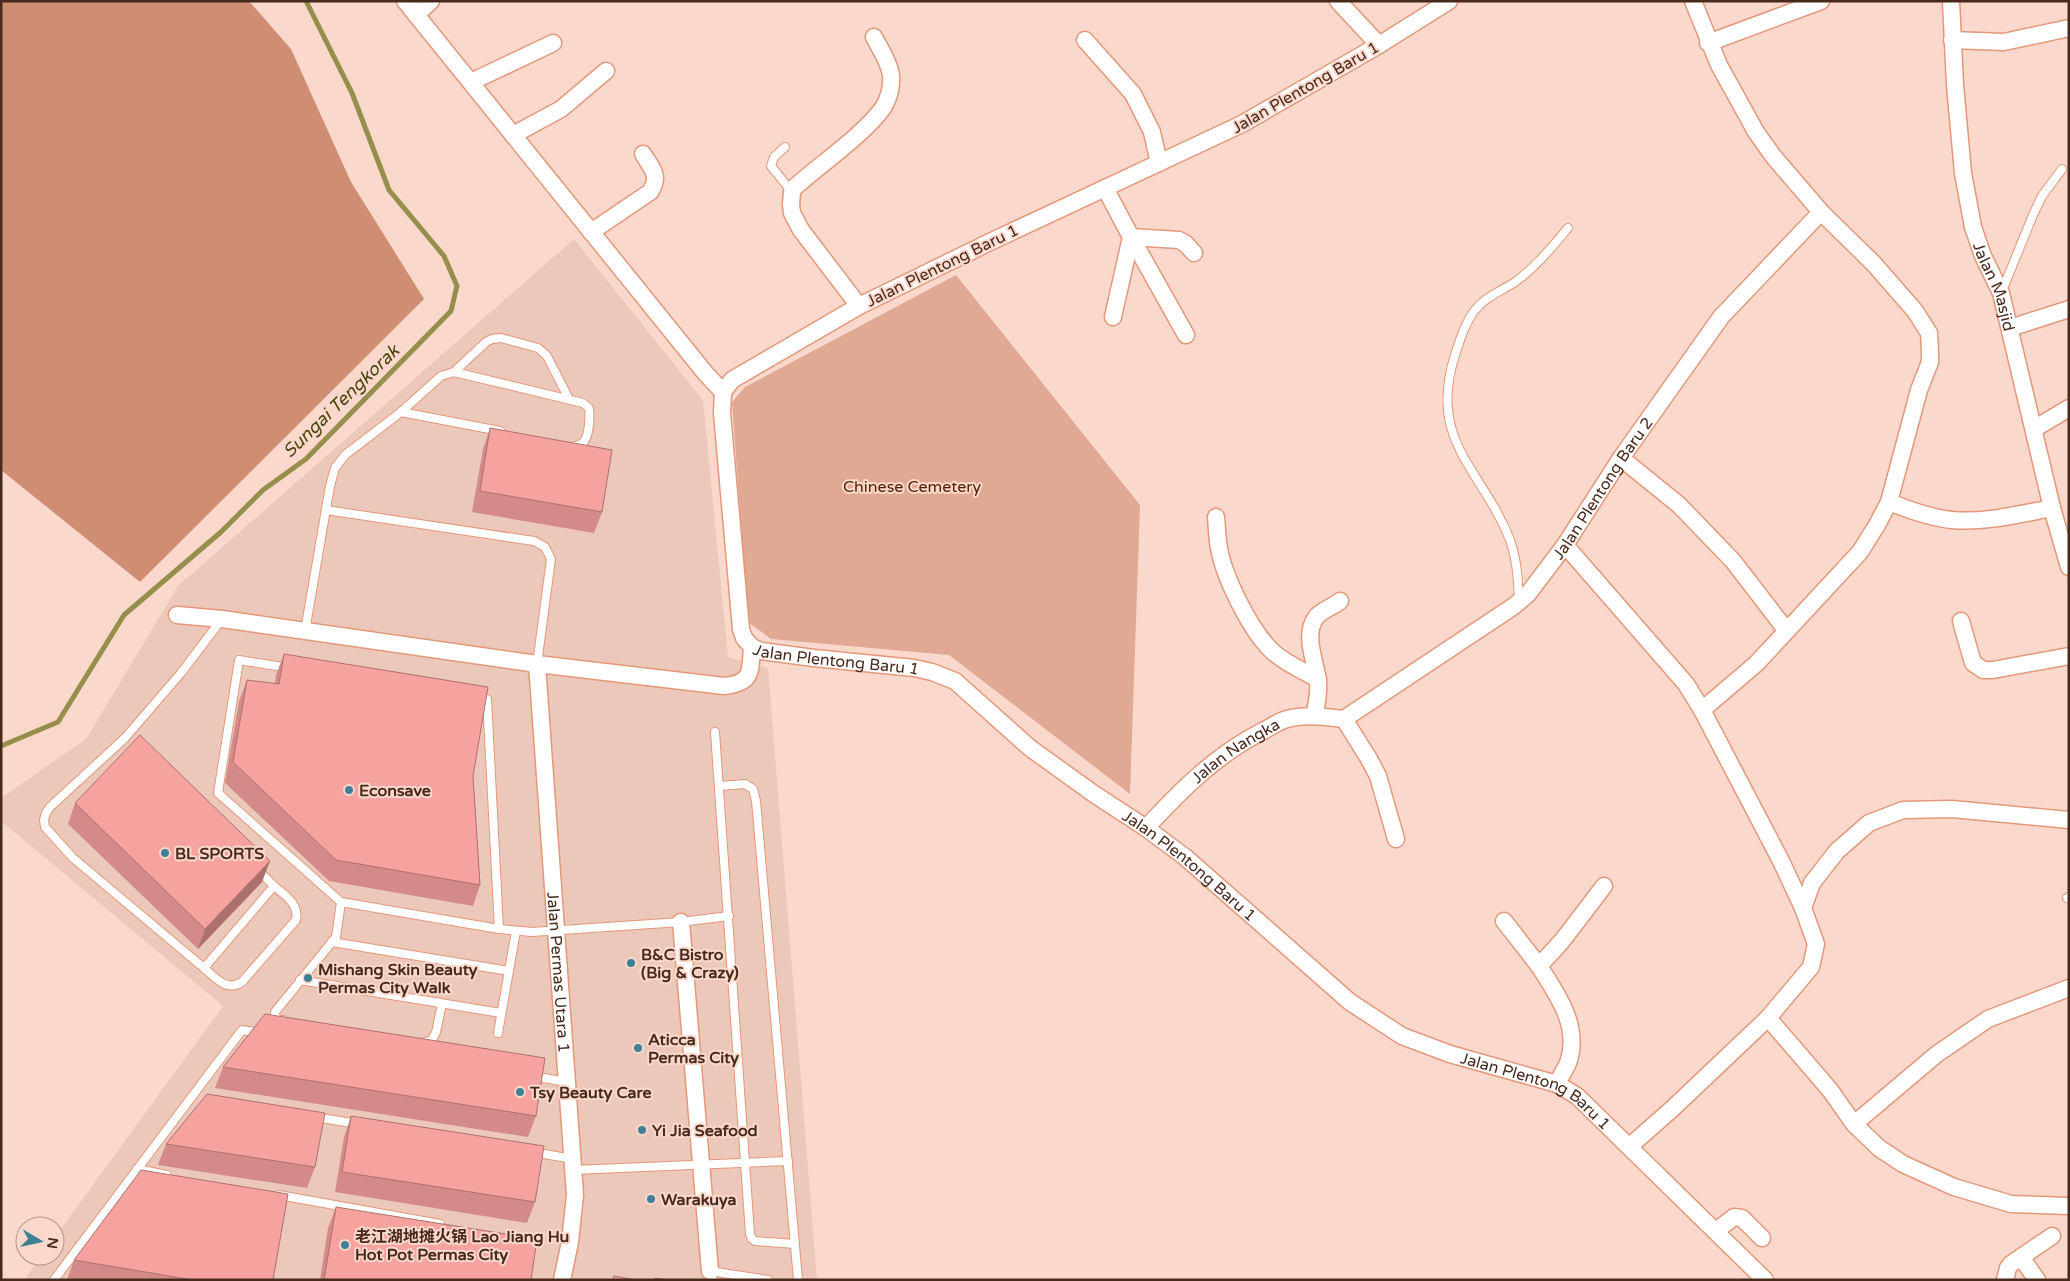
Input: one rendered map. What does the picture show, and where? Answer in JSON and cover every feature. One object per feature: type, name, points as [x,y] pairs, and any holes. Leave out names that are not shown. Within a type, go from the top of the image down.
[{"type":"street","points":[[406,1],[706,374],[723,392]]},
{"type":"street","points":[[416,15],[432,1]]},
{"type":"street","points":[[1338,1],[1379,45]]},
{"type":"street","name":"Jalan Plentong Baru 1","points":[[1449,1],[1379,45],[1242,124],[992,240],[859,306],[732,380],[723,392],[722,413],[739,618],[744,638],[752,647],[761,651],[914,668],[944,676],[955,682],[1030,748],[1185,857],[1350,1002],[1402,1036],[1450,1054],[1557,1084],[1577,1096],[1765,1280]]},
{"type":"street","points":[[1693,1],[1708,43],[1744,113],[1756,132],[1773,156],[1821,212],[1874,264],[1915,310],[1929,333],[1930,362],[1920,390],[1893,504],[1860,552],[1756,664],[1702,710]]},
{"type":"street","points":[[1708,43],[1820,1]]},
{"type":"street","name":"Jalan Masjid","points":[[1951,1],[1952,40],[1963,173],[1973,227],[1983,256],[2001,293],[2052,508],[2069,567]]},
{"type":"street","points":[[1952,40],[2004,42],[2069,28]]},
{"type":"street","points":[[859,306],[801,230],[792,213],[792,192],[795,187],[859,132],[888,99],[891,74],[874,37]]},
{"type":"street","points":[[1085,40],[1133,94],[1152,132],[1159,163]]},
{"type":"street","points":[[471,82],[553,43]]},
{"type":"street","points":[[513,135],[561,108],[606,71]]},
{"type":"street","points":[[591,232],[650,192],[656,184],[656,176],[643,154]]},
{"type":"street","points":[[1105,188],[1186,335]]},
{"type":"street","name":"Jalan Plentong Baru 2","points":[[1344,719],[1519,602],[1528,594],[1565,545],[1621,458],[1721,317],[1821,212]]},
{"type":"street","points":[[1132,237],[1179,240],[1186,244],[1194,253]]},
{"type":"street","points":[[1112,317],[1132,237]]},
{"type":"street","points":[[2010,328],[2069,309]]},
{"type":"street","points":[[2034,429],[2069,408]]},
{"type":"street","points":[[1621,458],[1679,505],[1733,561],[1786,630]]},
{"type":"street","points":[[1893,504],[1938,518],[1967,521],[2010,516],[2052,508]]},
{"type":"street","points":[[1216,517],[1218,547],[1225,572],[1260,637],[1273,652],[1318,679]]},
{"type":"street","points":[[1565,545],[1686,684],[1702,710],[1781,861],[1803,908],[1816,944],[1811,967],[1768,1018],[1630,1146]]},
{"type":"street","points":[[1314,716],[1318,699],[1318,679],[1313,657],[1312,630],[1317,616],[1340,601]]},
{"type":"street","points":[[176,615],[222,619],[537,664],[724,686],[739,684],[750,674],[752,647]]},
{"type":"street","points":[[1961,621],[1972,663],[1983,670],[2069,656]]},
{"type":"street","name":"Jalan Permas Utara 1","points":[[537,664],[573,1165],[573,1216],[562,1280]]},
{"type":"street","name":"Jalan Nangka","points":[[1146,828],[1175,796],[1213,763],[1243,741],[1286,719],[1314,716],[1344,719]]},
{"type":"street","points":[[1344,719],[1378,776],[1396,839]]},
{"type":"street","points":[[1803,908],[1812,883],[1837,851],[1868,823],[1903,810],[1952,809],[2069,820]]},
{"type":"street","points":[[1539,966],[1562,941],[1604,886]]},
{"type":"street","points":[[1504,921],[1539,966],[1568,1017],[1572,1038],[1568,1062],[1557,1084]]},
{"type":"street","points":[[681,922],[711,1275]]},
{"type":"street","points":[[1854,1124],[1937,1054],[1988,1019],[2069,988]]},
{"type":"street","points":[[1768,1018],[1830,1090],[1854,1124],[1879,1148],[1902,1164],[1954,1187],[2011,1204],[2069,1206]]},
{"type":"street","points":[[1716,1231],[1734,1217],[1742,1218],[1762,1238]]},
{"type":"street","points":[[2005,1280],[2008,1268],[2052,1236]]},
{"type":"street","points":[[2021,1257],[2037,1280]]},
{"type":"lane","points":[[785,147],[774,156],[771,166],[792,192]]},
{"type":"lane","points":[[2001,293],[2042,196],[2062,169]]},
{"type":"lane","points":[[1519,602],[1517,562],[1510,540],[1499,515],[1462,456],[1453,433],[1448,413],[1452,366],[1462,333],[1474,311],[1483,301],[1515,282],[1532,268],[1568,228]]},
{"type":"lane","points":[[305,631],[330,486],[335,468],[345,454],[401,412],[442,376],[454,372],[486,342],[492,339],[501,338],[538,348],[547,356],[569,399]]},
{"type":"lane","points":[[454,372],[583,403],[590,408],[585,442],[580,446],[563,444]]},
{"type":"lane","points":[[401,412],[506,433]]},
{"type":"lane","points":[[326,510],[534,541],[545,547],[551,559],[537,664]]},
{"type":"lane","points":[[222,619],[181,673],[125,738],[50,808],[44,820],[45,828],[73,858],[223,984],[236,986],[242,982],[296,920],[297,912],[295,905],[254,866]]},
{"type":"lane","points":[[296,669],[239,660],[218,793],[341,902],[516,931],[556,932],[681,922],[729,916]]},
{"type":"lane","points":[[468,696],[487,700],[499,929]]},
{"type":"lane","points":[[715,732],[752,1239],[763,1242],[795,1244]]},
{"type":"lane","points":[[125,738],[132,744]]},
{"type":"lane","points":[[719,786],[745,784],[753,789],[756,801],[798,1280]]},
{"type":"lane","points":[[204,968],[274,886]]},
{"type":"lane","points":[[287,1021],[278,1020],[275,1012],[336,938],[341,902]]},
{"type":"lane","points":[[498,1033],[516,931]]},
{"type":"lane","points":[[332,942],[508,971]]},
{"type":"lane","points":[[300,980],[501,1013]]},
{"type":"lane","points":[[413,1042],[422,1043],[432,1040],[436,1032],[442,1004]]},
{"type":"lane","points":[[54,1280],[242,1030],[272,1034]]},
{"type":"lane","points":[[528,1076],[567,1082]]},
{"type":"lane","points":[[192,1096],[202,1098]]},
{"type":"lane","points":[[309,1116],[368,1125]]},
{"type":"lane","points":[[524,1151],[573,1165],[788,1161]]},
{"type":"lane","points":[[137,1169],[175,1176]]},
{"type":"lane","points":[[271,1193],[453,1226]]},
{"type":"lane","points":[[711,1275],[768,1280]]},
{"type":"shaded area","points":[[1,1],[249,1],[291,49],[351,182],[424,299],[140,582],[1,470]]},
{"type":"shaded area","points":[[574,239],[703,400],[728,657],[768,668],[817,1280],[24,1280],[34,1266],[65,1266],[65,1223],[223,1006],[1,821],[1,798],[86,739],[178,586]]},
{"type":"green space","name":"Chinese Cemetery","points":[[956,275],[1140,505],[1130,794],[949,655],[771,639],[748,622],[732,402],[745,387]]},
{"type":"building","points":[[490,428],[612,450],[602,512],[480,491]]},
{"type":"building","name":"Econsave","points":[[284,654],[488,687],[473,776],[480,885],[336,860],[233,762],[247,680],[279,684]]},
{"type":"building","name":"BL SPORTS","points":[[140,735],[270,861],[205,929],[75,803]]},
{"type":"building","points":[[265,1014],[545,1058],[536,1116],[223,1067]]},
{"type":"building","points":[[207,1094],[325,1113],[315,1167],[166,1144]]},
{"type":"building","points":[[351,1116],[544,1146],[535,1202],[342,1172]]},
{"type":"building","points":[[141,1170],[288,1194],[273,1280],[193,1280],[74,1260]]},
{"type":"building","points":[[336,1207],[537,1239],[531,1280],[324,1280]]},
{"type":"building","points":[[614,1276],[636,1280],[613,1280]]},
{"type":"waterway","name":"Sungai Tengkorak","points":[[1,746],[58,722],[124,615],[221,532],[263,490],[306,459],[451,311],[457,286],[444,256],[389,190],[352,93],[306,1]]},
{"type":"place","name":"Econsave","points":[[349,790]]},
{"type":"place","name":"BL SPORTS","points":[[165,853]]},
{"type":"place","name":"B&C Bistro (Big & Crazy)","points":[[631,963]]},
{"type":"place","name":"Mishang Skin Beauty Permas City Walk","points":[[308,978]]},
{"type":"place","name":"Aticca Permas City","points":[[638,1048]]},
{"type":"place","name":"Tsy Beauty Care","points":[[520,1092]]},
{"type":"place","name":"Yi Jia Seafood","points":[[642,1130]]},
{"type":"place","name":"Warakuya","points":[[651,1199]]},
{"type":"place","name":"老江湖地摊火锅 Lao Jiang Hu Hot Pot Permas City","points":[[345,1245]]}]
